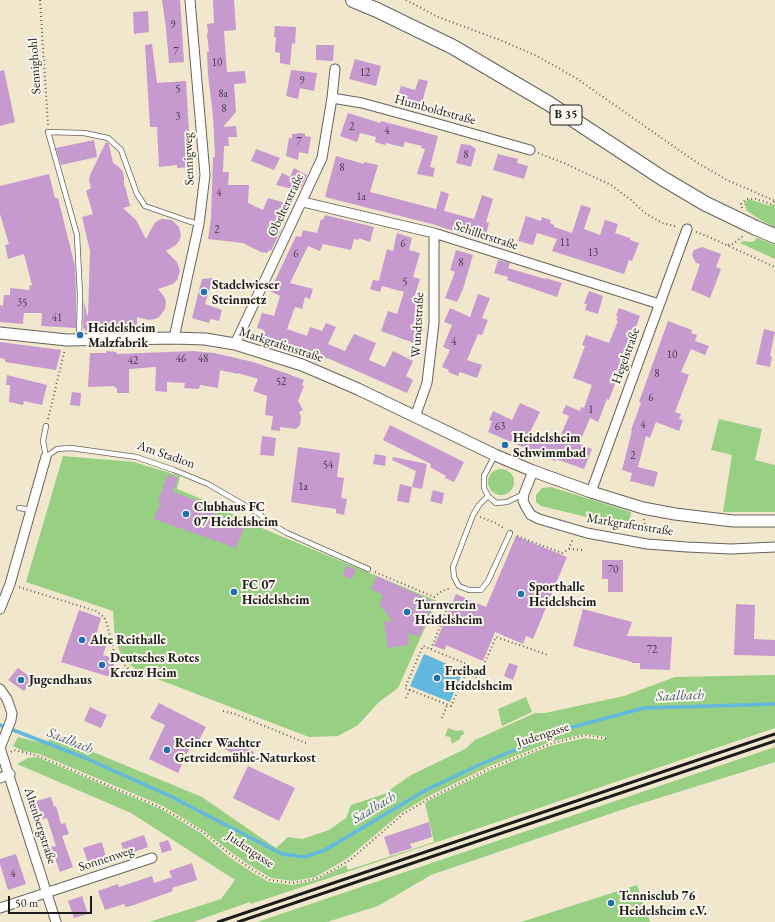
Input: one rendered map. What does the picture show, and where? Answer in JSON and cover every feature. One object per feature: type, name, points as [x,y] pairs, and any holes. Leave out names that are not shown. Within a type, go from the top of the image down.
[{"type":"main road","name":"B 35","points":[[353,0],[453,47],[548,103],[649,169],[706,204],[775,236]]},
{"type":"street","name":"Sennigweg","points":[[174,338],[199,224],[205,175],[190,0]]},
{"type":"street","name":"Obelterstraße","points":[[235,344],[303,202],[322,158],[332,98],[335,69]]},
{"type":"street","name":"Humboldtstraße","points":[[332,98],[362,103],[530,150]]},
{"type":"street","name":"Schillerstraße","points":[[303,202],[434,233],[659,304]]},
{"type":"street","name":"Hegelstraße","points":[[591,492],[687,229]]},
{"type":"street","name":"Wundtstraße","points":[[415,417],[427,383],[434,323],[434,233]]},
{"type":"street","name":"Markgrafenstraße","points":[[0,333],[79,341],[174,338],[205,339],[235,344],[302,365],[358,389],[495,455],[533,471],[591,492],[643,508],[675,514],[733,521],[775,521]]},
{"type":"street","points":[[0,610],[10,584],[46,457]]},
{"type":"street","points":[[524,494],[533,471]]},
{"type":"street","name":"Markgrafenstraße","points":[[524,494],[526,508],[532,515],[539,519],[576,530],[647,544],[731,549],[775,546]]},
{"type":"street","points":[[0,689],[11,707],[11,720],[1,751]]},
{"type":"street","name":"Altenbergstraße","points":[[1,751],[10,774],[56,922]]},
{"type":"street","points":[[0,778],[10,774]]},
{"type":"street","name":"Sonnenweg","points":[[0,908],[152,858]]},
{"type":"lane","points":[[79,341],[80,295],[77,235],[48,132],[84,132],[108,138],[121,150],[137,194],[145,206],[188,222],[199,224]]},
{"type":"lane","points":[[46,426],[44,441],[46,457]]},
{"type":"lane","name":"Am Stadion","points":[[46,457],[57,449],[72,448],[136,456],[208,484],[261,515],[264,520],[287,533],[368,569]]},
{"type":"lane","points":[[495,455],[484,476],[484,488],[488,496],[496,503],[507,502],[524,494]]},
{"type":"lane","points":[[488,496],[479,505],[473,515],[453,567],[454,577],[459,586],[469,590],[481,590],[488,581],[510,533]]},
{"type":"lane","points":[[19,508],[31,510]]},
{"type":"path","name":"Sennighohl","points":[[40,0],[48,132]]},
{"type":"path","points":[[406,0],[438,17],[500,40],[537,56],[576,78],[696,162],[727,180],[775,200]]},
{"type":"path","points":[[530,150],[564,163],[610,185],[631,200],[645,213],[662,223],[687,229],[709,237],[775,267]]},
{"type":"path","points":[[46,426],[67,340]]},
{"type":"path","points":[[643,508],[647,544]]},
{"type":"path","points":[[473,515],[496,523],[510,533],[562,553],[569,549],[583,550]]},
{"type":"path","points":[[569,549],[576,530]]},
{"type":"path","points":[[368,569],[434,597],[442,590],[459,586]]},
{"type":"path","points":[[10,584],[96,611],[104,617],[114,652],[120,661],[132,672]]},
{"type":"path","points":[[431,649],[447,609]]},
{"type":"path","points":[[466,673],[478,678],[496,637],[548,655]]},
{"type":"path","points":[[423,646],[431,649],[469,665],[451,706],[405,688],[423,646]]},
{"type":"path","points":[[406,698],[410,690]]},
{"type":"path","points":[[442,718],[447,705]]},
{"type":"path","points":[[223,711],[235,714],[306,743]]},
{"type":"path","name":"Judengasse","points":[[1,751],[14,750],[38,756],[162,808],[203,832],[230,855],[270,880],[293,883],[315,879],[350,860],[403,814],[432,797],[490,768],[550,744],[585,735],[609,739]]},
{"type":"green space","points":[[748,199],[771,206],[775,204],[775,227],[747,211],[744,204]]},
{"type":"green space","points":[[757,238],[775,245],[775,259],[740,243],[744,241],[754,241]]},
{"type":"green space","points":[[719,419],[762,429],[755,460],[775,465],[775,512],[723,512],[732,455],[711,450]]},
{"type":"green space","name":"FC 07 Heidelsheim","points":[[63,456],[134,462],[180,476],[177,489],[264,529],[437,601],[398,688],[379,702],[358,725],[338,736],[309,737],[139,672],[123,659],[115,640],[113,611],[26,582]]},
{"type":"green space","points":[[501,469],[510,473],[514,482],[510,491],[501,495],[492,491],[488,482],[492,473]]},
{"type":"green space","points":[[551,487],[631,512],[628,527],[541,506],[536,502],[536,495],[542,488]]},
{"type":"green space","points":[[775,675],[775,728],[251,904],[250,902],[193,922],[149,922],[221,899],[235,880],[131,813],[17,764],[28,758],[37,757],[161,809],[202,834],[229,857],[253,873],[269,882],[293,885],[316,880],[346,865],[348,870],[434,842],[425,803],[433,798],[491,770],[550,746],[585,738],[602,740],[607,737],[585,734],[550,742],[490,766],[431,795],[402,812],[348,858],[331,868],[315,877],[293,881],[271,878],[232,853],[204,831],[163,806],[39,754],[23,751],[13,746],[18,737],[42,743],[57,737],[202,797],[276,848],[288,837],[302,839],[329,830],[346,818],[351,805],[384,794],[411,775],[465,749],[475,740],[535,713],[545,713],[624,696],[675,677]]},
{"type":"green space","points":[[526,697],[532,712],[502,726],[498,709]]},
{"type":"green space","points":[[448,728],[456,731],[463,730],[464,734],[452,744],[450,737],[445,736]]},
{"type":"green space","points":[[775,747],[775,762],[630,807],[431,875],[378,906],[327,922],[257,922]]},
{"type":"green space","name":"Tennisclub 76 Heidelsheim e.V.","points":[[637,885],[650,922],[521,922]]},
{"type":"water","name":"Freibad Heidelsheim","points":[[424,654],[463,671],[450,702],[410,686]]},
{"type":"building","points":[[162,0],[180,0],[184,62],[169,63]]},
{"type":"building","points":[[213,0],[234,0],[236,30],[224,31],[227,72],[245,71],[246,83],[234,84],[236,112],[223,127],[236,126],[237,137],[228,137],[229,146],[224,146],[223,172],[229,172],[228,185],[249,185],[248,203],[263,210],[268,198],[286,203],[274,227],[281,230],[271,251],[269,250],[267,253],[263,253],[243,243],[208,239],[211,218],[213,157],[215,157],[213,116],[208,75],[207,52],[209,52],[207,24],[214,23]]},
{"type":"building","points":[[148,11],[149,32],[134,34],[133,12]]},
{"type":"building","points":[[275,26],[296,27],[295,44],[292,43],[290,65],[280,63],[280,53],[275,52]]},
{"type":"building","points":[[152,44],[157,83],[186,81],[191,167],[177,168],[177,165],[159,167],[157,127],[150,127],[145,45]]},
{"type":"building","points":[[316,45],[334,45],[333,61],[316,60]]},
{"type":"building","points":[[355,59],[381,66],[376,86],[349,79]]},
{"type":"building","points":[[4,70],[15,122],[0,126],[0,71]]},
{"type":"building","points":[[291,70],[317,73],[314,91],[300,88],[298,99],[286,96]]},
{"type":"building","points":[[419,79],[428,81],[421,106],[397,99],[401,86],[415,90]]},
{"type":"building","points":[[348,113],[380,123],[381,121],[438,136],[430,167],[435,168],[433,177],[417,174],[425,149],[421,148],[422,146],[405,142],[403,147],[386,143],[385,145],[375,142],[376,137],[360,133],[357,142],[340,136]]},
{"type":"building","points":[[292,134],[305,134],[305,136],[311,137],[308,154],[299,152],[298,160],[286,156],[289,138],[292,138]]},
{"type":"building","points":[[94,140],[97,157],[61,165],[56,148]]},
{"type":"building","points":[[106,142],[109,144],[113,163],[123,172],[124,185],[130,206],[123,208],[136,220],[146,239],[154,224],[162,219],[172,220],[179,227],[181,236],[179,241],[176,245],[166,251],[177,262],[180,271],[177,280],[173,284],[158,289],[165,298],[166,303],[165,309],[159,317],[149,320],[137,317],[137,331],[86,333],[85,329],[83,328],[84,301],[88,315],[90,251],[82,217],[93,214],[86,191],[91,188],[89,181],[90,175]]},
{"type":"building","points":[[461,144],[470,145],[476,149],[471,167],[456,163]]},
{"type":"building","points":[[256,149],[280,158],[274,170],[251,161]]},
{"type":"building","points":[[498,154],[518,159],[517,163],[528,166],[524,179],[493,170]]},
{"type":"building","points":[[336,156],[364,164],[364,162],[378,165],[370,192],[436,209],[441,191],[449,194],[444,211],[474,219],[482,195],[493,199],[486,222],[489,223],[484,241],[432,224],[325,197]]},
{"type":"building","points":[[294,168],[307,175],[301,188],[295,185],[293,189],[276,185],[282,173],[290,177]]},
{"type":"building","points":[[49,174],[55,198],[58,198],[75,266],[76,328],[41,326],[42,313],[24,313],[23,324],[0,322],[0,305],[3,306],[4,295],[10,295],[10,288],[30,290],[29,286],[32,285],[24,254],[8,259],[5,245],[9,244],[0,214],[0,186]]},
{"type":"building","points":[[581,205],[591,208],[584,229],[600,235],[605,220],[618,224],[615,233],[639,243],[632,261],[629,260],[624,274],[552,251],[557,239],[537,233],[533,245],[518,241],[526,216],[541,221],[542,217],[551,220],[550,223],[554,225],[554,227],[572,233]]},
{"type":"building","points":[[325,215],[374,227],[370,242],[359,238],[359,240],[354,239],[351,250],[323,244],[320,251],[308,246],[290,283],[313,289],[310,299],[305,297],[302,309],[295,307],[287,329],[307,336],[310,327],[322,331],[326,323],[336,327],[328,344],[345,351],[354,334],[376,343],[369,360],[385,367],[393,351],[413,361],[406,376],[413,380],[407,393],[332,360],[262,335],[264,330],[257,328],[262,313],[274,316],[280,296],[270,291],[296,236],[301,237],[303,230],[317,233],[321,219],[323,220]]},
{"type":"building","points":[[397,233],[412,238],[409,250],[420,253],[413,277],[420,279],[413,301],[419,303],[413,325],[420,328],[414,343],[381,331],[388,311],[397,314],[404,292],[382,286],[380,292],[370,289],[373,280],[379,281],[387,249],[393,251]]},
{"type":"building","points":[[702,247],[721,254],[716,267],[721,269],[710,298],[691,290],[700,264],[696,263],[692,255],[694,250]]},
{"type":"building","points":[[456,250],[473,255],[463,289],[457,302],[445,298],[455,272],[450,270]]},
{"type":"building","points":[[498,260],[510,263],[508,268],[562,283],[557,297],[507,280],[508,277],[494,273]]},
{"type":"building","name":"Stadelwieser Steinmetz","points":[[213,278],[205,304],[222,310],[219,321],[210,319],[209,323],[192,318],[202,279]]},
{"type":"building","points":[[589,291],[603,296],[598,314],[585,310],[587,304],[584,304]]},
{"type":"building","points":[[478,294],[490,298],[482,318],[488,320],[482,335],[478,334],[467,360],[482,365],[477,378],[460,372],[458,376],[448,372],[449,370],[442,367],[450,350],[443,347],[452,325],[444,322],[450,308],[470,317]]},
{"type":"building","points":[[619,308],[640,316],[609,400],[607,399],[598,422],[590,418],[579,444],[592,449],[584,469],[556,459],[555,461],[488,432],[492,421],[489,420],[493,411],[512,420],[520,403],[540,412],[529,434],[557,444],[569,416],[562,413],[566,405],[580,411],[581,407],[584,408],[592,385],[573,378],[585,346],[582,345],[586,335],[609,343],[618,321],[616,320],[618,316],[616,316]]},
{"type":"building","points":[[668,321],[692,330],[691,333],[697,335],[695,341],[709,346],[705,355],[691,349],[681,372],[689,375],[675,412],[681,414],[679,419],[683,420],[679,431],[656,422],[650,438],[646,436],[638,467],[658,472],[654,487],[630,481],[632,473],[622,470],[631,430],[641,403],[639,402]]},
{"type":"building","points":[[764,329],[775,332],[770,356],[772,357],[770,367],[756,364]]},
{"type":"building","points":[[0,342],[61,350],[56,370],[5,362],[5,359],[0,358]]},
{"type":"building","points":[[106,351],[116,352],[117,354],[193,351],[214,353],[253,362],[304,380],[302,385],[304,386],[298,401],[303,410],[299,412],[301,417],[300,425],[296,429],[280,427],[280,431],[271,430],[273,416],[265,415],[267,396],[253,391],[258,379],[238,373],[220,370],[218,388],[200,385],[199,389],[184,388],[185,383],[167,382],[167,392],[155,391],[156,367],[129,369],[129,393],[117,393],[117,388],[114,386],[88,387],[90,353],[106,353]]},
{"type":"building","points":[[7,375],[47,385],[42,405],[24,401],[23,405],[9,402],[10,385],[6,385]]},
{"type":"building","points":[[72,392],[81,393],[80,406],[70,405]]},
{"type":"building","points":[[390,425],[464,462],[454,482],[445,478],[446,476],[430,467],[431,464],[383,440]]},
{"type":"building","points":[[262,436],[276,438],[274,456],[260,455]]},
{"type":"building","points":[[298,447],[340,453],[337,477],[344,478],[341,498],[347,499],[344,515],[336,513],[336,509],[291,502]]},
{"type":"building","points":[[375,454],[386,456],[385,466],[373,464]]},
{"type":"building","points":[[393,457],[427,464],[422,489],[412,487],[416,471],[392,460]]},
{"type":"building","points":[[168,475],[178,478],[173,492],[212,506],[210,512],[245,525],[236,548],[154,519],[161,501],[158,500]]},
{"type":"building","points":[[400,484],[412,487],[409,503],[397,501]]},
{"type":"building","points":[[433,490],[444,493],[442,504],[430,501]]},
{"type":"building","name":"Sporthalle Heidelsheim","points":[[516,536],[567,557],[533,639],[526,636],[523,644],[495,632],[483,661],[446,645],[445,650],[434,646],[456,594],[486,607]]},
{"type":"building","points":[[602,560],[623,560],[623,592],[608,592],[608,579],[602,579]]},
{"type":"building","points":[[346,566],[356,570],[352,579],[343,576]]},
{"type":"building","name":"Turnverein Heidelsheim","points":[[377,576],[434,602],[419,637],[408,633],[409,645],[388,648],[384,622],[392,621],[379,604],[383,595],[371,589]]},
{"type":"building","points":[[736,604],[755,605],[754,639],[775,640],[775,656],[734,655]]},
{"type":"building","points":[[583,609],[632,622],[627,636],[672,637],[670,670],[640,669],[640,663],[632,663],[573,646]]},
{"type":"building","name":"Alte Reithalle","points":[[79,610],[101,618],[94,643],[106,646],[103,655],[116,659],[110,677],[61,662]]},
{"type":"building","points":[[509,663],[518,666],[513,680],[504,676]]},
{"type":"building","name":"Jugendhaus","points":[[18,668],[33,679],[24,691],[8,680]]},
{"type":"building","points":[[159,703],[206,727],[198,742],[194,739],[178,773],[149,759],[165,725],[150,718]]},
{"type":"building","points":[[90,707],[107,715],[101,728],[84,721]]},
{"type":"building","points":[[222,737],[254,752],[250,761],[218,746]]},
{"type":"building","points":[[248,766],[295,788],[279,821],[233,798]]},
{"type":"building","points":[[51,797],[54,807],[56,806],[61,824],[65,823],[69,834],[62,836],[73,867],[60,872],[51,847],[56,846],[47,818],[43,819],[36,801]]},
{"type":"building","points":[[429,822],[432,837],[410,844],[412,848],[390,855],[384,837]]},
{"type":"building","points":[[144,835],[148,847],[125,855],[121,843]]},
{"type":"building","points":[[168,840],[172,850],[162,853],[159,843]]},
{"type":"building","points":[[102,842],[106,858],[88,863],[83,848]]},
{"type":"building","points":[[16,854],[26,884],[8,890],[0,864],[0,859]]},
{"type":"building","points":[[192,863],[197,880],[172,888],[173,891],[131,906],[126,907],[124,904],[105,910],[98,891],[118,884],[119,887],[152,876],[154,883],[172,877],[169,871]]},
{"type":"building","points":[[82,896],[88,914],[74,918],[68,901]]},
{"type":"waterway","name":"Saalbach","points":[[0,725],[83,757],[170,796],[282,854],[304,857],[325,850],[426,790],[481,764],[565,729],[644,708],[775,704]]},
{"type":"railway","points":[[218,922],[775,734]]},
{"type":"railway","points":[[238,922],[775,741]]},
{"type":"place","name":"Stadelwieser Steinmetz","points":[[204,292]]},
{"type":"place","name":"Heidelsheim Malzfabrik","points":[[80,335]]},
{"type":"place","name":"Heidelsheim Schwimmbad","points":[[505,445]]},
{"type":"place","name":"Clubhaus FC 07 Heidelsheim","points":[[186,514]]},
{"type":"place","name":"FC 07 Heidelsheim","points":[[234,592]]},
{"type":"place","name":"Sporthalle Heidelsheim","points":[[521,594]]},
{"type":"place","name":"Turnverein Heidelsheim","points":[[407,612]]},
{"type":"place","name":"Alte Reithalle","points":[[82,640]]},
{"type":"place","name":"Deutsches Rotes Kreuz Heim","points":[[102,665]]},
{"type":"place","name":"Freibad Heidelsheim","points":[[437,678]]},
{"type":"place","name":"Jugendhaus","points":[[21,680]]},
{"type":"place","name":"Reiner Wachter Getreidemühle-Naturkost","points":[[167,750]]},
{"type":"place","name":"Tennisclub 76 Heidelsheim e.V.","points":[[611,903]]}]
